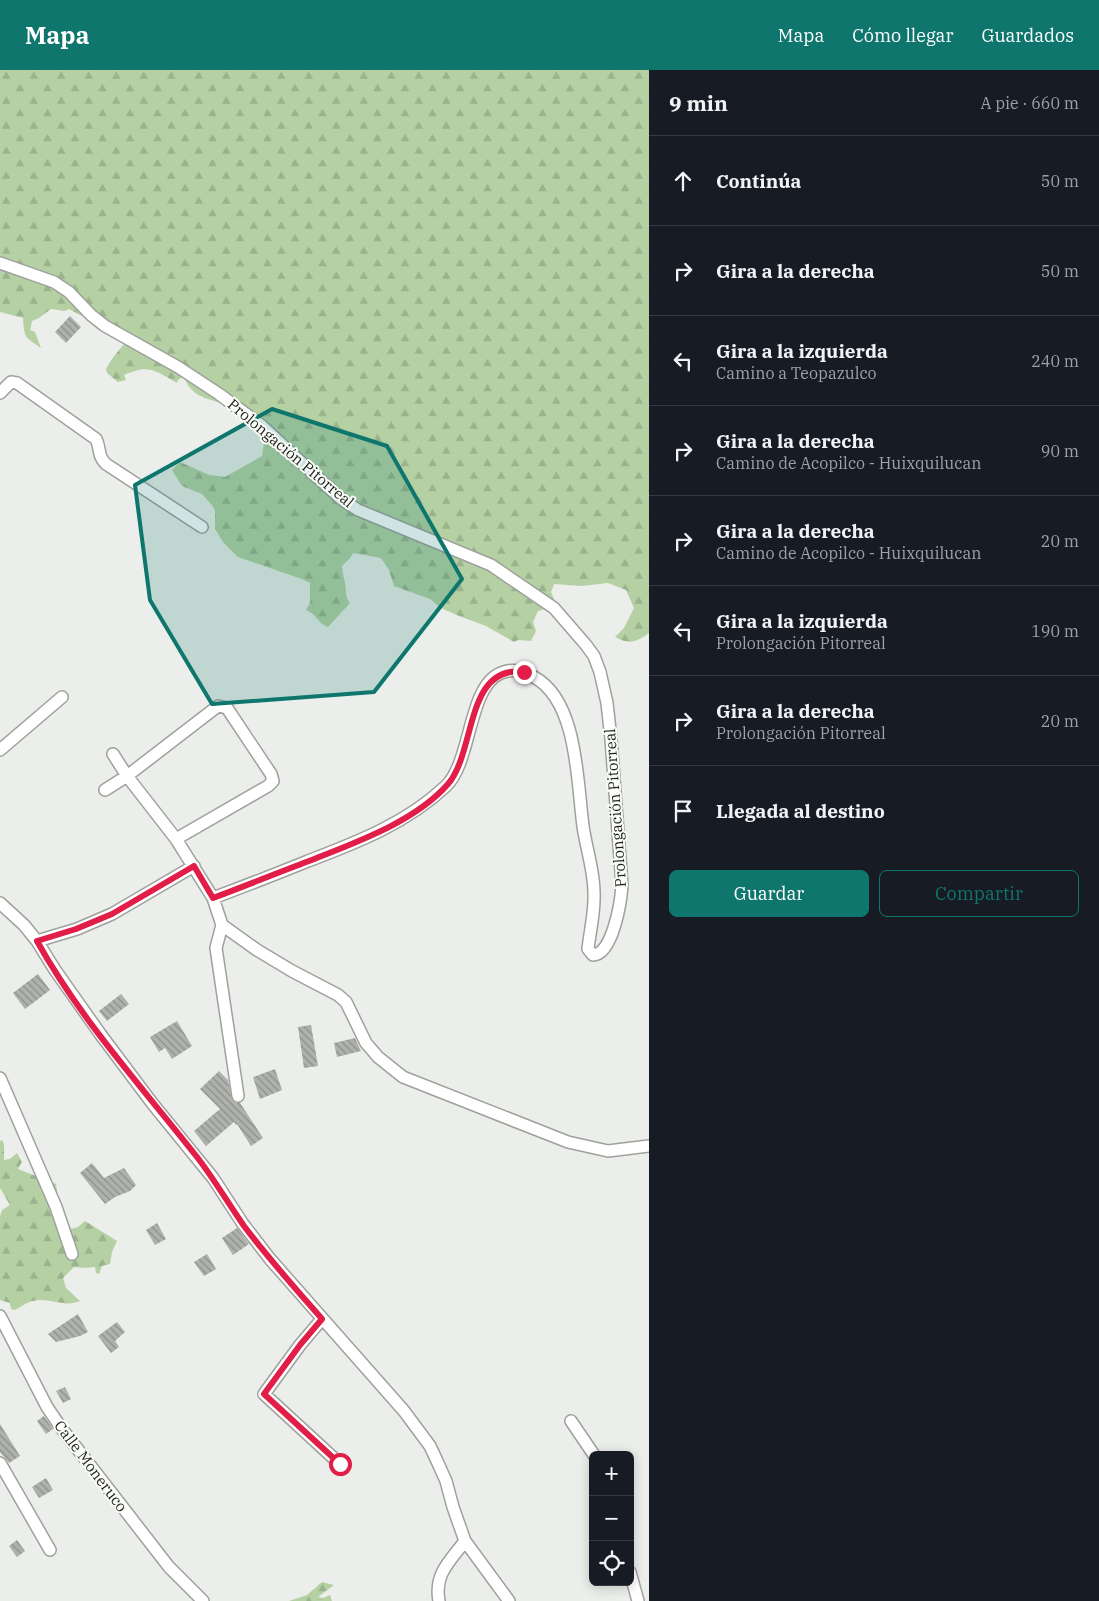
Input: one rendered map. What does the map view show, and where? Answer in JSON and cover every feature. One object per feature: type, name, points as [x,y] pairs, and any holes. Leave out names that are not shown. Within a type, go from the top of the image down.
[{"type":"street","name":"Prolongación Pitorreal","points":[[0,263],[54,282],[69,292],[91,316],[105,326],[178,367],[219,394],[269,432],[340,498],[358,510],[470,555],[491,565],[518,583],[554,608],[568,623],[594,656],[600,672],[611,739],[622,885],[616,921],[603,950],[597,955],[590,953],[588,949],[594,890],[583,828],[573,742],[560,705],[552,692],[539,680],[524,672],[513,670],[500,673],[489,682],[477,706],[458,769],[448,784],[419,808],[390,827],[361,841],[213,898]]},
{"type":"street","points":[[0,393],[11,382],[17,383],[96,439],[99,454],[106,464],[202,528]]},
{"type":"street","points":[[0,750],[62,697]]},
{"type":"street","points":[[105,790],[127,776],[218,706],[223,706],[230,711],[271,774],[273,781],[268,786],[179,837]]},
{"type":"street","points":[[113,754],[127,776],[179,837],[213,898],[222,925],[216,948],[238,1096]]},
{"type":"street","points":[[37,941],[76,929],[112,914],[194,866]]},
{"type":"street","points":[[0,903],[24,925],[37,941],[78,1003],[152,1103],[212,1178],[247,1230],[276,1266],[404,1411],[430,1446],[446,1481],[465,1541],[509,1601]]},
{"type":"street","points":[[222,925],[256,950],[338,994],[346,1002],[366,1043],[378,1057],[403,1077],[568,1142],[608,1151],[649,1146]]},
{"type":"street","points":[[0,1078],[56,1207],[72,1254]]},
{"type":"street","name":"Calle Moneruco","points":[[0,1316],[47,1407],[62,1429],[168,1566],[203,1601]]},
{"type":"street","points":[[322,1319],[264,1394],[340,1464]]},
{"type":"street","points":[[571,1421],[591,1451]]},
{"type":"street","points":[[0,1462],[50,1550]]},
{"type":"street","points":[[439,1601],[439,1577],[465,1541]]},
{"type":"street","points":[[634,1586],[638,1601]]},
{"type":"highlighted area","points":[[272,409],[387,446],[462,579],[374,692],[212,704],[150,600],[135,485]]},
{"type":"green space","points":[[0,70],[649,70],[649,633],[641,639],[629,642],[615,637],[624,628],[634,608],[626,590],[608,583],[582,586],[554,584],[551,592],[554,599],[546,602],[548,608],[538,611],[533,622],[536,631],[531,641],[518,640],[514,642],[486,626],[441,608],[430,599],[394,586],[389,570],[381,558],[353,553],[342,566],[346,595],[350,603],[328,627],[306,610],[310,603],[310,583],[238,557],[223,542],[215,529],[215,510],[211,504],[202,494],[182,486],[172,470],[180,462],[209,475],[225,477],[262,456],[265,437],[255,425],[234,408],[198,395],[193,391],[184,376],[177,383],[157,372],[146,369],[124,375],[126,380],[118,382],[107,373],[106,369],[112,358],[126,342],[110,336],[93,322],[69,309],[65,311],[51,309],[32,321],[30,330],[35,332],[41,348],[26,336],[23,318],[0,312]]},
{"type":"green space","points":[[2,1140],[4,1144],[4,1160],[10,1159],[17,1153],[22,1162],[18,1169],[56,1184],[57,1191],[51,1201],[61,1209],[71,1229],[78,1227],[85,1221],[117,1241],[112,1252],[110,1264],[102,1266],[99,1274],[96,1273],[95,1267],[74,1267],[63,1278],[66,1288],[80,1301],[62,1303],[39,1300],[28,1302],[15,1310],[11,1309],[10,1303],[0,1300],[0,1216],[2,1210],[10,1205],[0,1188],[0,1141]]},
{"type":"green space","points":[[322,1582],[334,1585],[318,1597],[323,1598],[330,1595],[332,1601],[289,1601],[307,1595]]},
{"type":"building","points":[[70,316],[81,327],[66,343],[55,332]]},
{"type":"building","points":[[38,974],[50,990],[25,1009],[13,993]]},
{"type":"building","points":[[121,994],[129,1004],[107,1021],[99,1011]]},
{"type":"building","points":[[177,1021],[192,1046],[172,1059],[165,1048],[159,1052],[150,1037]]},
{"type":"building","points":[[311,1025],[318,1066],[304,1068],[298,1027]]},
{"type":"building","points":[[355,1038],[361,1051],[337,1057],[334,1043]]},
{"type":"building","points":[[275,1069],[282,1090],[260,1099],[253,1077]]},
{"type":"building","points":[[219,1071],[228,1080],[232,1100],[240,1103],[263,1138],[251,1146],[234,1122],[206,1146],[194,1131],[220,1109],[200,1089]]},
{"type":"building","points":[[92,1163],[104,1178],[124,1168],[136,1185],[130,1191],[115,1197],[105,1204],[80,1173]]},
{"type":"building","points":[[157,1223],[166,1239],[155,1245],[146,1230]]},
{"type":"building","points":[[237,1228],[249,1244],[233,1255],[222,1238]]},
{"type":"building","points":[[207,1254],[216,1269],[204,1276],[194,1262]]},
{"type":"building","points":[[78,1314],[88,1332],[56,1342],[48,1334]]},
{"type":"building","points":[[117,1322],[125,1332],[115,1341],[119,1347],[111,1353],[98,1336]]},
{"type":"building","points":[[65,1387],[71,1399],[63,1403],[56,1391]]},
{"type":"building","points":[[44,1416],[53,1429],[46,1434],[37,1421]]},
{"type":"building","points":[[0,1424],[20,1456],[9,1463],[0,1452]]},
{"type":"building","points":[[46,1478],[53,1490],[39,1498],[32,1487]]},
{"type":"building","points":[[17,1540],[25,1551],[17,1557],[9,1546]]},
{"type":"route","points":[[340,1464],[264,1394],[322,1319],[270,1259],[243,1224],[212,1178],[101,1036],[37,941],[76,929],[112,914],[194,866],[213,898],[361,841],[390,827],[419,808],[448,784],[458,769],[477,706],[489,682],[500,673],[513,670],[524,672]]}]
